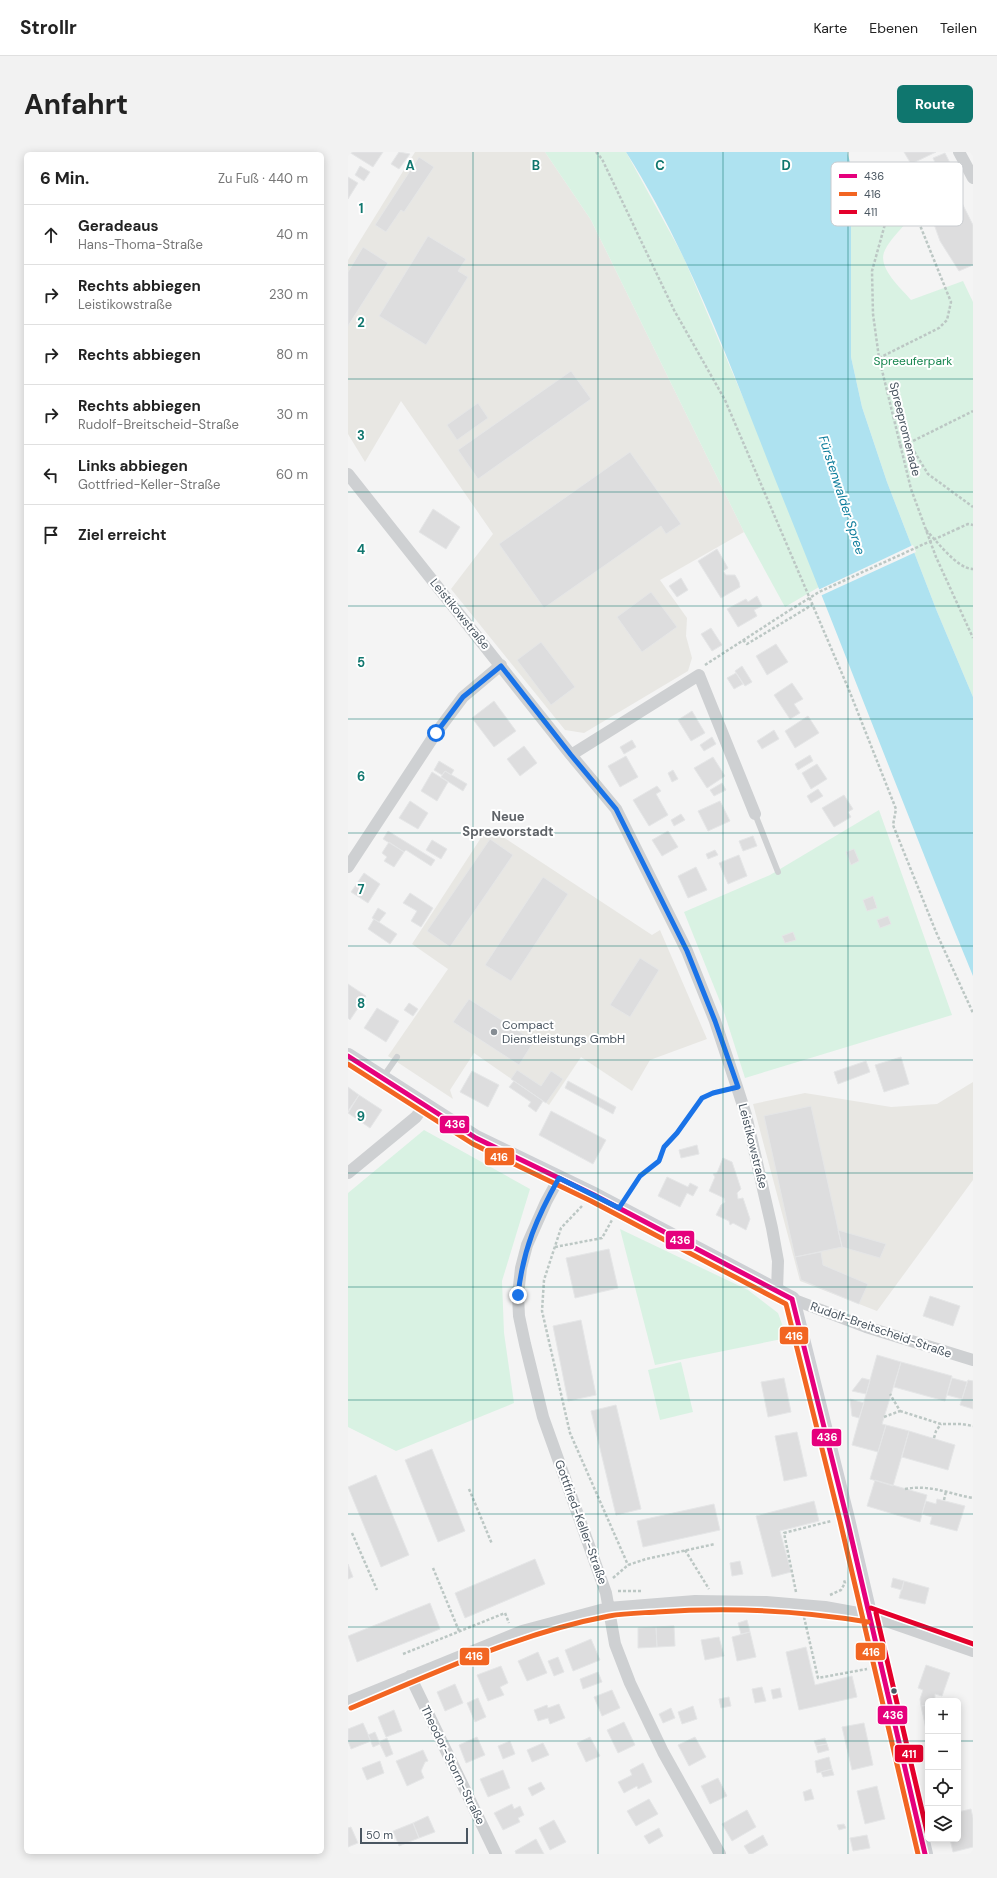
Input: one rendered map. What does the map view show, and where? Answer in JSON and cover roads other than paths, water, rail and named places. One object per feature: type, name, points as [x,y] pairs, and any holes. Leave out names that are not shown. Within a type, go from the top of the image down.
[{"type":"main road","name":"Rudolf-Breitscheid-Straße","points":[[348,1056],[476,1138],[594,1195],[792,1299]]},
{"type":"main road","points":[[792,1299],[869,1615],[925,1854]]},
{"type":"street","points":[[959,152],[972,174]]},
{"type":"street","name":"Leistikowstraße","points":[[348,474],[571,755],[616,809],[687,951],[715,1021],[738,1087],[746,1115],[772,1228],[778,1261],[777,1291]]},
{"type":"street","points":[[348,867],[440,727],[463,697],[501,666]]},
{"type":"street","points":[[571,755],[699,675],[755,814]]},
{"type":"street","points":[[348,1173],[416,1117],[424,1106]]},
{"type":"street","name":"Gottfried-Keller-Straße","points":[[559,1178],[546,1202],[527,1245],[521,1268],[518,1295],[520,1316],[543,1417],[604,1588],[615,1644],[630,1683],[663,1752],[720,1854]]},
{"type":"street","name":"Rudolf-Breitscheid-Straße","points":[[792,1299],[866,1327],[973,1360]]},
{"type":"street","points":[[348,1702],[515,1634],[608,1608],[695,1601],[766,1602],[825,1607],[869,1615],[973,1652]]},
{"type":"street","name":"Theodor-Storm-Straße","points":[[410,1676],[496,1854]]},
{"type":"lane","points":[[755,814],[778,872]]},
{"type":"lane","points":[[382,1078],[397,1057]]},
{"type":"water","name":"Fürstenwalder Spree","points":[[626,152],[847,152],[850,162],[831,162],[831,226],[851,226],[851,357],[862,407],[887,482],[936,609],[973,697],[973,976],[725,353],[690,271],[649,190]]},
{"type":"place","name":"Compact Dienstleistungs GmbH","points":[[494,1032]]},
{"type":"district","name":"Neue Spreevorstadt","points":[[508,824]]},
{"type":"park label","name":"Spreeuferpark","points":[[913,361]]}]
